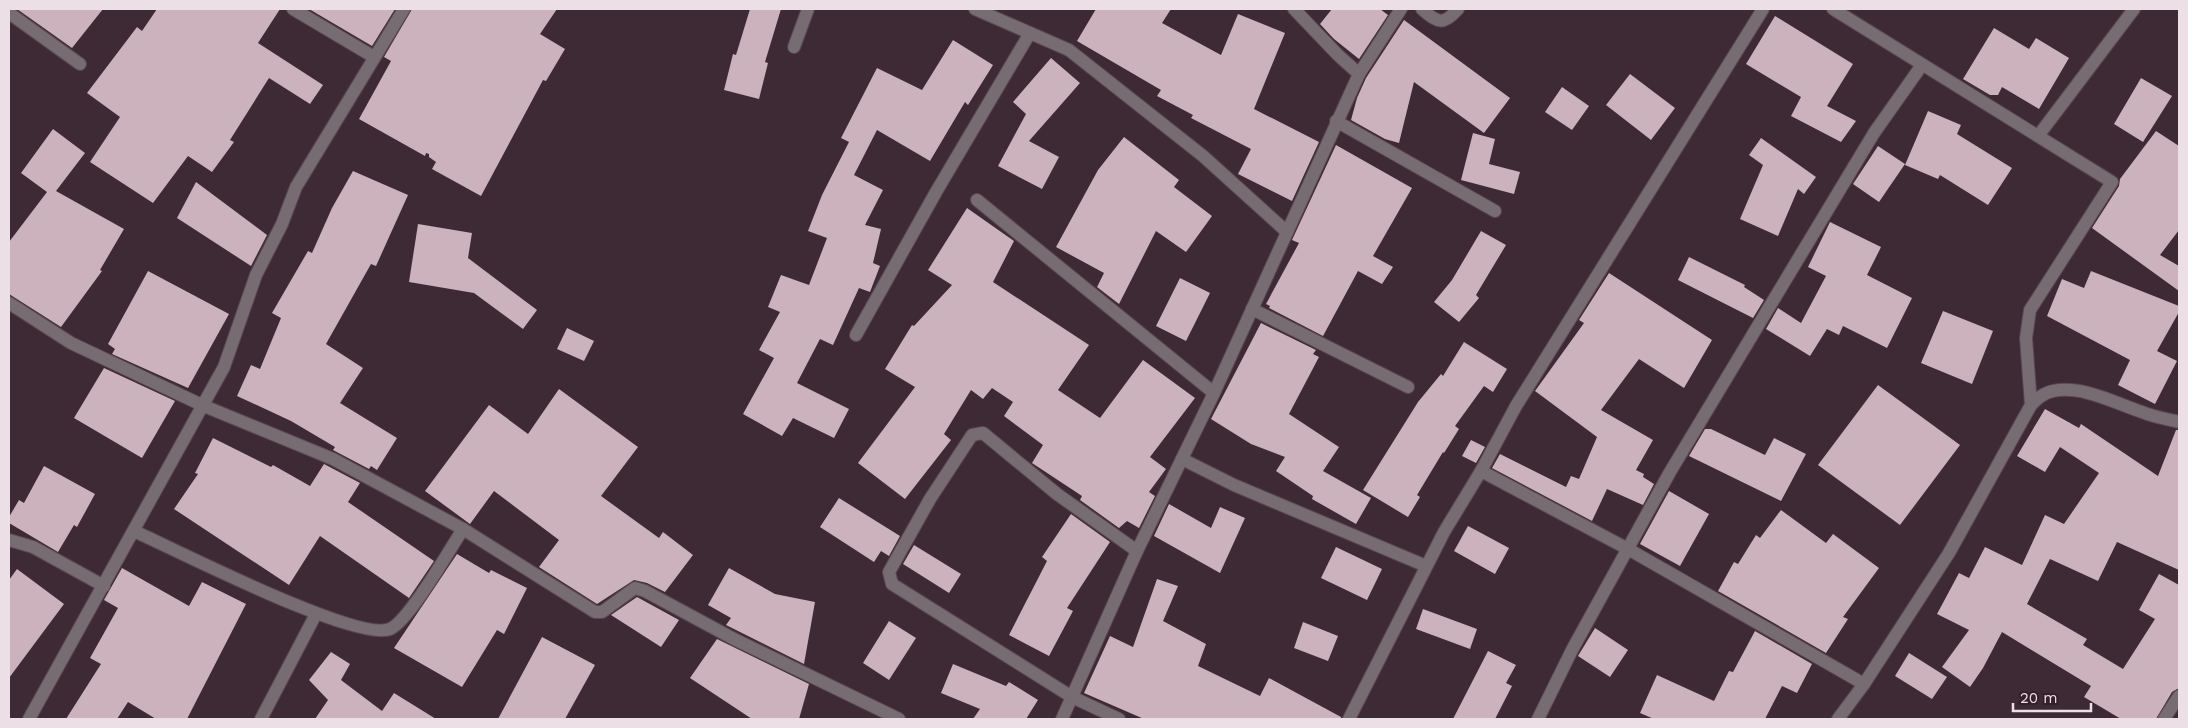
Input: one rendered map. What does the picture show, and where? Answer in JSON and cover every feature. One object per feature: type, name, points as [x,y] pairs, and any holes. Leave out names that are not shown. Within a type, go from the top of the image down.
[{"type":"street","points":[[293,9],[374,57]]},
{"type":"street","points":[[29,719],[224,367],[256,275],[282,224],[296,187],[404,9]]},
{"type":"street","points":[[794,47],[808,9]]},
{"type":"street","points":[[976,9],[1069,50],[1203,156],[1287,232]]},
{"type":"street","points":[[1294,9],[1358,74]]},
{"type":"street","points":[[1062,719],[1137,551],[1214,393],[1358,74],[1401,9]]},
{"type":"street","points":[[1422,9],[1431,17],[1441,22],[1448,20],[1458,9]]},
{"type":"street","points":[[1349,719],[1444,532],[1481,471],[1516,406],[1763,9]]},
{"type":"street","points":[[1833,9],[2112,182],[2030,310],[2026,338],[2031,405]]},
{"type":"street","points":[[2038,136],[2134,9]]},
{"type":"street","points":[[9,13],[80,64]]},
{"type":"street","points":[[856,336],[1030,33]]},
{"type":"street","points":[[1538,719],[1572,650],[1670,472],[1874,133],[1922,65]]},
{"type":"street","points":[[1336,121],[1494,211]]},
{"type":"street","points":[[977,200],[1214,393]]},
{"type":"street","points":[[9,303],[70,343],[204,406],[333,459],[463,529],[595,612],[602,612],[636,588],[645,591],[711,627],[899,719]]},
{"type":"street","points":[[1252,309],[1408,387]]},
{"type":"street","points":[[1838,719],[1864,684],[1949,554],[2031,405],[2042,395],[2053,391],[2071,390],[2109,399],[2144,413],[2179,422]]},
{"type":"street","points":[[1118,719],[1072,697],[892,584],[889,579],[891,565],[930,498],[972,435],[983,433],[1058,494],[1137,551]]},
{"type":"street","points":[[1182,459],[1234,485],[1426,566]]},
{"type":"street","points":[[1481,471],[1628,548],[1864,684]]},
{"type":"street","points":[[134,531],[316,614],[359,629],[378,632],[390,630],[400,624],[463,529]]},
{"type":"street","points":[[9,540],[33,547],[104,586]]},
{"type":"street","points":[[261,719],[316,614]]},
{"type":"street","points":[[2164,719],[2179,696]]},
{"type":"building","points":[[17,9],[103,9],[72,48]]},
{"type":"building","points":[[157,9],[280,9],[258,43],[323,85],[310,104],[269,78],[230,140],[234,142],[212,172],[188,156],[153,203],[90,162],[120,117],[87,93],[137,27],[142,31]]},
{"type":"building","points":[[309,9],[395,9],[372,46]]},
{"type":"building","points":[[412,9],[557,9],[540,34],[565,49],[546,81],[543,80],[481,196],[432,169],[436,162],[429,157],[429,154],[426,153],[425,156],[359,119],[391,61],[384,57]]},
{"type":"building","points":[[750,9],[781,9],[765,62],[768,63],[759,99],[724,90],[733,54],[736,55]]},
{"type":"building","points":[[1096,9],[1171,9],[1162,23],[1221,55],[1238,14],[1285,33],[1254,109],[1319,142],[1292,201],[1238,174],[1251,149],[1191,118],[1193,115],[1157,96],[1161,90],[1077,41]]},
{"type":"building","points":[[1332,9],[1380,9],[1388,15],[1359,59],[1334,39],[1320,24]]},
{"type":"building","points":[[1775,16],[1853,64],[1827,106],[1856,121],[1841,142],[1791,116],[1801,97],[1746,64]]},
{"type":"building","points":[[1404,20],[1510,98],[1484,133],[1414,82],[1399,143],[1385,139],[1351,120],[1357,98],[1366,78]]},
{"type":"building","points":[[1994,28],[2029,49],[2036,38],[2069,58],[2039,109],[2002,87],[1998,95],[1990,95],[1963,79]]},
{"type":"building","points":[[953,40],[993,65],[968,105],[965,102],[930,161],[877,130],[854,175],[883,190],[865,225],[881,229],[873,263],[880,266],[870,292],[859,288],[833,345],[820,339],[797,383],[849,409],[834,438],[793,418],[782,436],[743,414],[774,358],[759,350],[780,312],[768,307],[781,275],[809,285],[827,238],[808,231],[822,195],[849,142],[841,138],[877,68],[922,90]]},
{"type":"building","points":[[1051,58],[1080,83],[1029,141],[1059,157],[1042,189],[998,166],[1026,114],[1013,102]]},
{"type":"building","points":[[1630,74],[1675,108],[1651,140],[1606,105]]},
{"type":"building","points":[[2141,78],[2172,96],[2143,142],[2114,124]]},
{"type":"building","points":[[1562,87],[1589,106],[1572,130],[1545,112]]},
{"type":"building","points":[[1928,111],[1961,125],[1957,134],[2012,168],[1988,205],[1940,175],[1938,179],[1905,165]]},
{"type":"building","points":[[53,129],[85,153],[56,191],[124,229],[100,270],[102,271],[61,327],[9,294],[9,242],[47,192],[21,173]]},
{"type":"building","points":[[2156,131],[2179,146],[2179,230],[2160,255],[2179,266],[2179,291],[2092,228],[2119,186],[2120,179]]},
{"type":"building","points":[[1473,133],[1495,139],[1489,164],[1520,172],[1514,194],[1461,180]]},
{"type":"building","points":[[1124,137],[1179,180],[1174,187],[1212,216],[1186,252],[1156,231],[1119,304],[1097,287],[1104,273],[1056,247],[1098,170]]},
{"type":"building","points":[[1761,138],[1816,177],[1804,194],[1798,189],[1778,236],[1740,219],[1763,165],[1749,155]]},
{"type":"building","points":[[1336,145],[1412,188],[1373,256],[1393,267],[1382,284],[1358,271],[1323,336],[1269,308],[1270,306],[1266,304],[1299,243],[1292,240]]},
{"type":"building","points":[[1878,146],[1905,164],[1879,202],[1853,184]]},
{"type":"building","points":[[353,171],[408,195],[376,266],[371,264],[326,344],[363,368],[340,403],[397,438],[377,470],[371,466],[369,469],[333,450],[335,447],[291,421],[237,396],[251,365],[260,369],[281,318],[272,313],[308,251],[312,253],[332,208]]},
{"type":"building","points":[[196,182],[267,235],[251,266],[177,218]]},
{"type":"building","points":[[967,208],[1014,241],[993,282],[1089,345],[1058,390],[1100,418],[1143,360],[1195,398],[1150,457],[1166,469],[1149,492],[1155,496],[1139,528],[1127,521],[1119,528],[1080,500],[1082,496],[1032,463],[1043,445],[1004,416],[1013,402],[992,388],[983,399],[971,390],[944,434],[951,440],[905,499],[858,463],[915,387],[885,369],[912,325],[914,326],[952,285],[928,270]]},
{"type":"building","points":[[1830,222],[1881,247],[1867,275],[1912,298],[1887,348],[1843,326],[1839,335],[1827,329],[1810,356],[1766,329],[1778,308],[1801,323],[1826,276],[1808,267]]},
{"type":"building","points":[[418,224],[472,233],[468,258],[537,310],[523,329],[474,293],[409,282]]},
{"type":"building","points":[[1481,231],[1506,245],[1476,295],[1479,298],[1459,322],[1434,302],[1452,280]]},
{"type":"building","points":[[1689,257],[1745,285],[1744,287],[1764,300],[1753,318],[1678,280]]},
{"type":"building","points":[[148,271],[229,314],[188,388],[112,354],[115,349],[108,344]]},
{"type":"building","points":[[2091,271],[2179,306],[2179,312],[2157,351],[2177,361],[2155,404],[2118,385],[2130,360],[2047,316],[2062,279],[2084,288]]},
{"type":"building","points":[[1609,273],[1712,340],[1684,388],[1639,359],[1601,410],[1653,440],[1636,470],[1644,474],[1643,477],[1654,484],[1643,505],[1607,489],[1592,521],[1492,468],[1500,454],[1566,487],[1571,476],[1579,479],[1597,437],[1535,391],[1584,323],[1579,320]]},
{"type":"building","points":[[1180,278],[1210,293],[1186,341],[1156,326]]},
{"type":"building","points":[[1943,311],[1993,331],[1972,384],[1921,363]]},
{"type":"building","points":[[1261,323],[1316,350],[1313,354],[1319,357],[1289,414],[1339,447],[1323,471],[1371,498],[1356,524],[1312,499],[1313,496],[1276,471],[1285,457],[1251,444],[1211,419]]},
{"type":"building","points":[[567,328],[594,341],[584,361],[557,349]]},
{"type":"building","points":[[1464,342],[1507,369],[1493,392],[1484,386],[1455,426],[1459,429],[1417,495],[1420,497],[1408,517],[1363,490],[1418,402],[1441,374],[1443,376]]},
{"type":"building","points":[[104,368],[175,401],[142,458],[74,418]]},
{"type":"building","points":[[1878,385],[1960,445],[1900,525],[1818,465]]},
{"type":"building","points":[[559,389],[638,447],[601,496],[659,538],[663,532],[693,555],[665,592],[647,583],[634,580],[597,604],[539,567],[559,540],[494,491],[470,524],[425,491],[489,405],[528,434]]},
{"type":"building","points":[[2045,409],[2079,428],[2081,424],[2158,476],[2176,430],[2179,430],[2179,570],[2117,542],[2098,581],[2050,559],[2027,604],[2087,639],[2083,645],[2123,669],[2155,619],[2139,610],[2159,574],[2179,585],[2179,688],[2172,692],[2156,719],[2121,719],[2084,697],[2091,686],[2002,632],[1983,668],[1970,687],[1942,667],[1969,630],[1937,614],[1959,573],[1969,578],[1985,547],[2022,565],[2045,515],[2064,524],[2099,473],[2060,447],[2045,472],[2017,456]]},
{"type":"building","points":[[1705,429],[1711,429],[1765,455],[1774,438],[1806,454],[1781,501],[1689,456]]},
{"type":"building","points":[[213,438],[271,467],[273,465],[310,486],[324,464],[360,483],[348,502],[434,561],[409,598],[320,536],[289,585],[174,509],[198,474],[195,473]]},
{"type":"building","points":[[1471,440],[1485,447],[1476,463],[1462,456]]},
{"type":"building","points":[[44,466],[95,494],[77,527],[74,525],[58,552],[9,523],[9,517],[19,500],[24,503]]},
{"type":"building","points":[[1669,491],[1709,514],[1680,566],[1640,544]]},
{"type":"building","points":[[839,498],[900,536],[889,556],[881,551],[874,562],[820,527]]},
{"type":"building","points":[[1169,504],[1211,528],[1220,507],[1245,518],[1220,573],[1154,536]]},
{"type":"building","points":[[1781,510],[1826,543],[1833,534],[1879,568],[1843,617],[1848,619],[1826,653],[1718,591],[1734,562],[1738,564],[1756,535],[1760,538]]},
{"type":"building","points":[[1071,514],[1110,542],[1067,608],[1073,611],[1049,656],[1009,635],[1047,561],[1042,557]]},
{"type":"building","points":[[1468,526],[1509,548],[1495,574],[1454,551]]},
{"type":"building","points":[[914,545],[961,574],[949,593],[903,564]]},
{"type":"building","points":[[1336,547],[1382,569],[1367,600],[1321,578]]},
{"type":"building","points":[[457,554],[489,573],[491,570],[527,588],[504,634],[497,630],[462,687],[394,648]]},
{"type":"building","points":[[122,568],[189,606],[202,582],[246,604],[187,719],[156,719],[128,702],[117,719],[66,719],[101,664],[90,658],[118,608],[104,600]]},
{"type":"building","points":[[729,568],[775,594],[815,602],[804,664],[726,625],[731,618],[708,605]]},
{"type":"building","points":[[17,569],[64,604],[9,678],[9,580]]},
{"type":"building","points":[[1157,579],[1178,586],[1163,621],[1206,644],[1198,666],[1260,696],[1269,678],[1341,717],[1341,719],[1144,719],[1084,693],[1110,636],[1133,647]]},
{"type":"building","points":[[637,597],[679,620],[661,647],[611,615]]},
{"type":"building","points":[[1423,609],[1477,629],[1470,649],[1416,629]]},
{"type":"building","points":[[889,621],[916,638],[889,680],[863,663]]},
{"type":"building","points":[[1303,622],[1338,636],[1328,661],[1294,648]]},
{"type":"building","points":[[1595,628],[1628,650],[1610,677],[1578,656]]},
{"type":"building","points":[[1755,631],[1812,664],[1797,693],[1782,686],[1765,719],[1654,719],[1640,713],[1657,675],[1714,701],[1729,671],[1733,672]]},
{"type":"building","points":[[542,637],[595,665],[565,719],[498,719]]},
{"type":"building","points":[[717,639],[809,684],[799,719],[752,719],[690,678]]},
{"type":"building","points":[[1488,651],[1516,665],[1506,683],[1512,686],[1495,719],[1453,719]]},
{"type":"building","points":[[331,652],[350,664],[341,680],[382,711],[394,693],[436,719],[315,719],[328,700],[309,680]]},
{"type":"building","points":[[1909,653],[1947,677],[1932,699],[1895,676]]},
{"type":"building","points":[[953,664],[1006,686],[1009,682],[1038,700],[1026,719],[973,719],[980,709],[941,693]]}]
